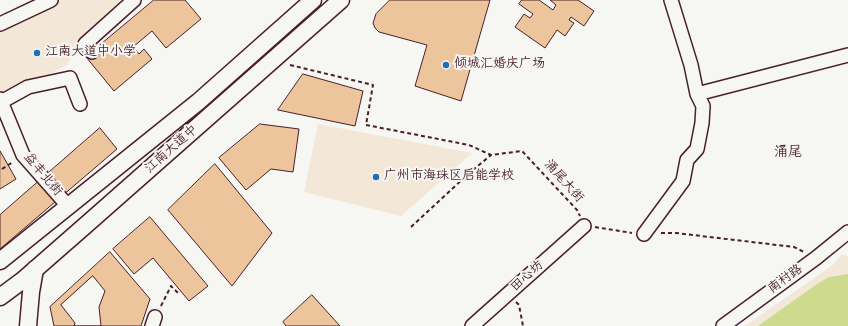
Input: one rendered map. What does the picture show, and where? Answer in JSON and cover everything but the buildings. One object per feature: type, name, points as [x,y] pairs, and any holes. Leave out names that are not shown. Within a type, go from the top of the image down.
[{"type":"main road","name":"江南大道中","points":[[0,261],[188,111],[313,0]]},
{"type":"main road","name":"江南大道中","points":[[0,297],[35,269],[341,0]]},
{"type":"main road","points":[[28,326],[35,269]]},
{"type":"street","points":[[0,24],[52,0]]},
{"type":"street","points":[[92,52],[85,44],[134,0]]},
{"type":"street","points":[[644,234],[683,181],[687,160],[696,149],[702,123],[703,106],[697,94],[691,65],[671,0]]},
{"type":"street","points":[[697,94],[848,55]]},
{"type":"street","points":[[0,101],[28,88],[70,78],[80,104]]},
{"type":"street","name":"益丰北街","points":[[0,101],[23,155],[68,206]]},
{"type":"street","name":"田心坊","points":[[472,326],[584,226]]},
{"type":"street","name":"南村路","points":[[723,326],[816,258],[848,232]]},
{"type":"path","points":[[273,60],[373,85],[366,125],[469,145],[491,155],[466,175],[411,227]]},
{"type":"path","name":"涌尾大街","points":[[491,155],[522,151],[577,210],[584,226]]},
{"type":"path","points":[[584,226],[644,234],[676,233],[794,247],[816,258]]},
{"type":"path","points":[[153,321],[171,286],[180,295]]},
{"type":"path","points":[[509,294],[519,305],[523,326]]},
{"type":"shaded area","name":"江南大道中小学","points":[[54,0],[131,0],[81,40],[67,65],[2,98],[0,92],[0,26]]},
{"type":"shaded area","name":"广州市海珠区启能学校","points":[[318,124],[472,153],[401,216],[304,192]]},
{"type":"shaded area","points":[[842,254],[848,257],[848,326],[745,326],[833,265]]},
{"type":"green space","points":[[848,274],[848,326],[758,326],[829,277]]},
{"type":"place","name":"江南大道中小学","points":[[37,53]]},
{"type":"place","name":"倾城汇婚庆广场","points":[[446,65]]},
{"type":"place","name":"广州市海珠区启能学校","points":[[376,177]]},
{"type":"district","name":"涌尾","points":[[788,154]]}]
